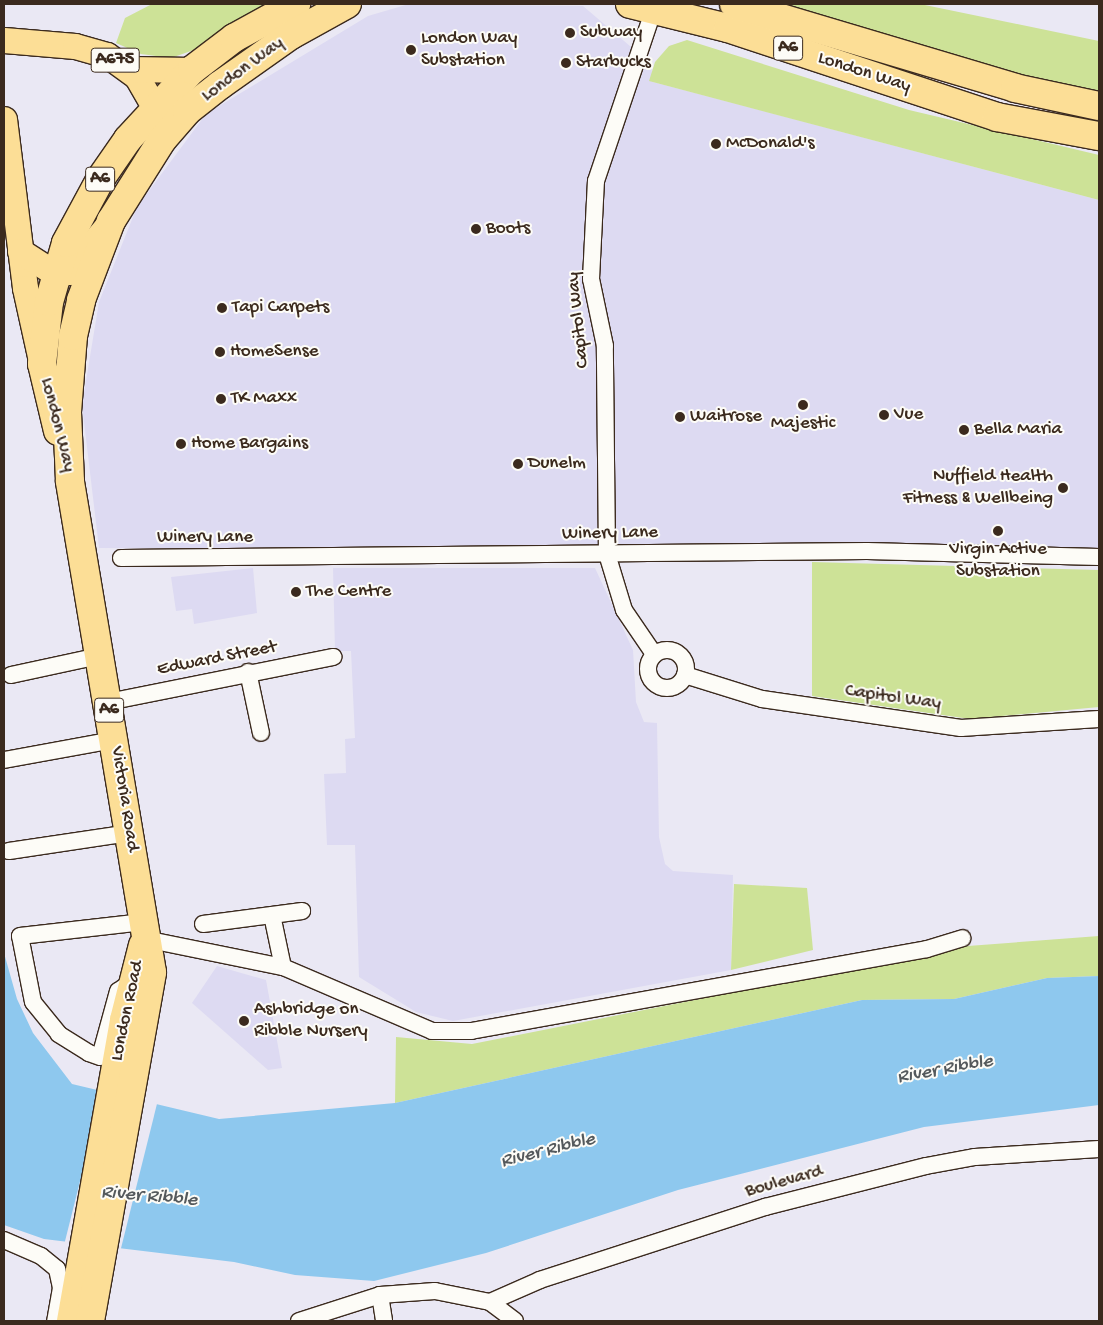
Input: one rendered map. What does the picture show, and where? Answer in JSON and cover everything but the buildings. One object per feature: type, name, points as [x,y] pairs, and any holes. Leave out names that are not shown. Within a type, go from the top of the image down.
[{"type":"highway","name":"London Way","points":[[70,481],[42,364],[56,274],[66,243],[101,178],[155,108],[192,70],[234,38],[296,4]]},
{"type":"highway","name":"London Way","points":[[70,481],[67,412],[73,336],[81,300],[110,221],[162,140],[187,111],[220,85],[291,35],[347,4]]},
{"type":"highway","name":"London Way","points":[[734,4],[1015,88],[1099,106]]},
{"type":"highway","name":"London Way","points":[[647,5],[728,28],[997,117],[1099,136]]},
{"type":"highway","name":"Victoria Road","points":[[70,481],[108,702],[144,930]]},
{"type":"highway","name":"London Road","points":[[122,1094],[132,981],[144,930]]},
{"type":"highway","name":"London Road","points":[[122,1094],[152,972],[144,930]]},
{"type":"highway","name":"A6","points":[[71,1321],[92,1257],[122,1094]]},
{"type":"highway","name":"A6","points":[[90,1321],[92,1257]]},
{"type":"main road","name":"A675","points":[[10,48],[91,49],[130,69],[192,70]]},
{"type":"main road","name":"A675","points":[[130,69],[155,108],[162,140]]},
{"type":"main road","points":[[4,118],[20,251],[42,364]]},
{"type":"main road","points":[[20,251],[56,274],[69,272],[110,221]]},
{"type":"street","name":"Capitol Way","points":[[647,5],[596,182],[593,213],[592,279],[605,346],[607,554],[624,610],[654,654]]},
{"type":"street","name":"Winery Lane","points":[[121,558],[867,551],[1099,557]]},
{"type":"street","points":[[664,649],[678,653],[685,662],[685,675],[673,687],[655,684],[647,671],[654,654],[664,649]]},
{"type":"street","points":[[11,675],[99,656]]},
{"type":"street","name":"Edward Street","points":[[108,702],[248,672],[334,657]]},
{"type":"street","points":[[248,672],[261,733]]},
{"type":"street","name":"Capitol Way","points":[[685,675],[762,699],[961,728],[1099,719]]},
{"type":"street","points":[[4,760],[114,740]]},
{"type":"street","points":[[9,851],[129,832]]},
{"type":"street","points":[[202,924],[302,911]]},
{"type":"street","points":[[272,914],[282,968]]},
{"type":"street","points":[[132,981],[118,991],[100,1057],[69,1042],[40,1012],[29,991],[20,936],[144,930],[282,968],[362,997],[412,1025],[432,1031],[471,1031],[927,949],[962,938]]},
{"type":"street","name":"Boulevard","points":[[490,1302],[540,1280],[765,1207],[926,1166],[1035,1152],[1099,1150]]},
{"type":"street","points":[[4,1240],[41,1256],[57,1269],[61,1288],[55,1321]]},
{"type":"street","points":[[298,1321],[380,1295],[435,1291],[490,1302],[514,1321]]},
{"type":"street","points":[[380,1295],[384,1321]]},
{"type":"shaded area","points":[[409,4],[583,6],[651,64],[653,82],[1099,200],[1099,552],[99,548],[82,405],[99,302],[137,207],[206,114],[368,16]]},
{"type":"shaded area","points":[[253,568],[257,613],[194,624],[192,609],[176,611],[171,577]]},
{"type":"shaded area","points":[[333,568],[595,568],[633,650],[636,702],[644,722],[657,723],[659,837],[665,864],[673,871],[733,875],[731,970],[453,1021],[416,1012],[359,977],[355,845],[327,845],[324,774],[346,773],[345,739],[355,738],[351,651],[335,651]]},
{"type":"shaded area","name":"Ashbridge on Ribble Nursery","points":[[217,966],[266,980],[282,1068],[268,1070],[192,1003]]},
{"type":"green space","points":[[152,4],[271,4],[249,14],[208,45],[171,58],[141,54],[116,43],[125,18]]},
{"type":"green space","points":[[764,4],[920,4],[1099,41],[1099,94],[880,39]]},
{"type":"green space","points":[[687,40],[909,110],[1099,155],[1099,200],[649,81],[655,62],[669,46]]},
{"type":"green space","points":[[812,562],[1099,570],[1099,707],[970,719],[812,696]]},
{"type":"green space","points":[[734,884],[807,888],[813,950],[731,970]]},
{"type":"green space","points":[[1099,936],[1099,976],[1047,978],[954,999],[862,1000],[395,1103],[396,1037],[472,1044],[968,946]]},
{"type":"water","name":"River Ribble","points":[[4,953],[17,999],[33,1033],[72,1084],[219,1119],[395,1103],[862,1000],[954,999],[1047,978],[1099,976],[1099,1105],[924,1127],[678,1190],[486,1253],[374,1281],[295,1275],[234,1262],[44,1239],[4,1225]]},
{"type":"pier","points":[[103,1089],[157,1103],[119,1257],[65,1243]]},
{"type":"place","name":"Subway","points":[[570,33]]},
{"type":"place","name":"London Way Substation","points":[[411,50]]},
{"type":"place","name":"Starbucks","points":[[566,63]]},
{"type":"place","name":"McDonald's","points":[[716,144]]},
{"type":"place","name":"Boots","points":[[476,229]]},
{"type":"place","name":"Tapi Carpets","points":[[222,308]]},
{"type":"place","name":"HomeSense","points":[[220,352]]},
{"type":"place","name":"TK Maxx","points":[[221,399]]},
{"type":"place","name":"Majestic","points":[[803,405]]},
{"type":"place","name":"Vue","points":[[884,415]]},
{"type":"place","name":"Waitrose","points":[[680,417]]},
{"type":"place","name":"Bella Maria","points":[[964,430]]},
{"type":"place","name":"Home Bargains","points":[[181,444]]},
{"type":"place","name":"Dunelm","points":[[518,464]]},
{"type":"place","name":"Nuffield Health Fitness & Wellbeing","points":[[1063,488]]},
{"type":"place","name":"Virgin Active Substation","points":[[998,531]]},
{"type":"place","name":"The Centre","points":[[296,592]]},
{"type":"place","name":"Ashbridge on Ribble Nursery","points":[[244,1021]]}]
